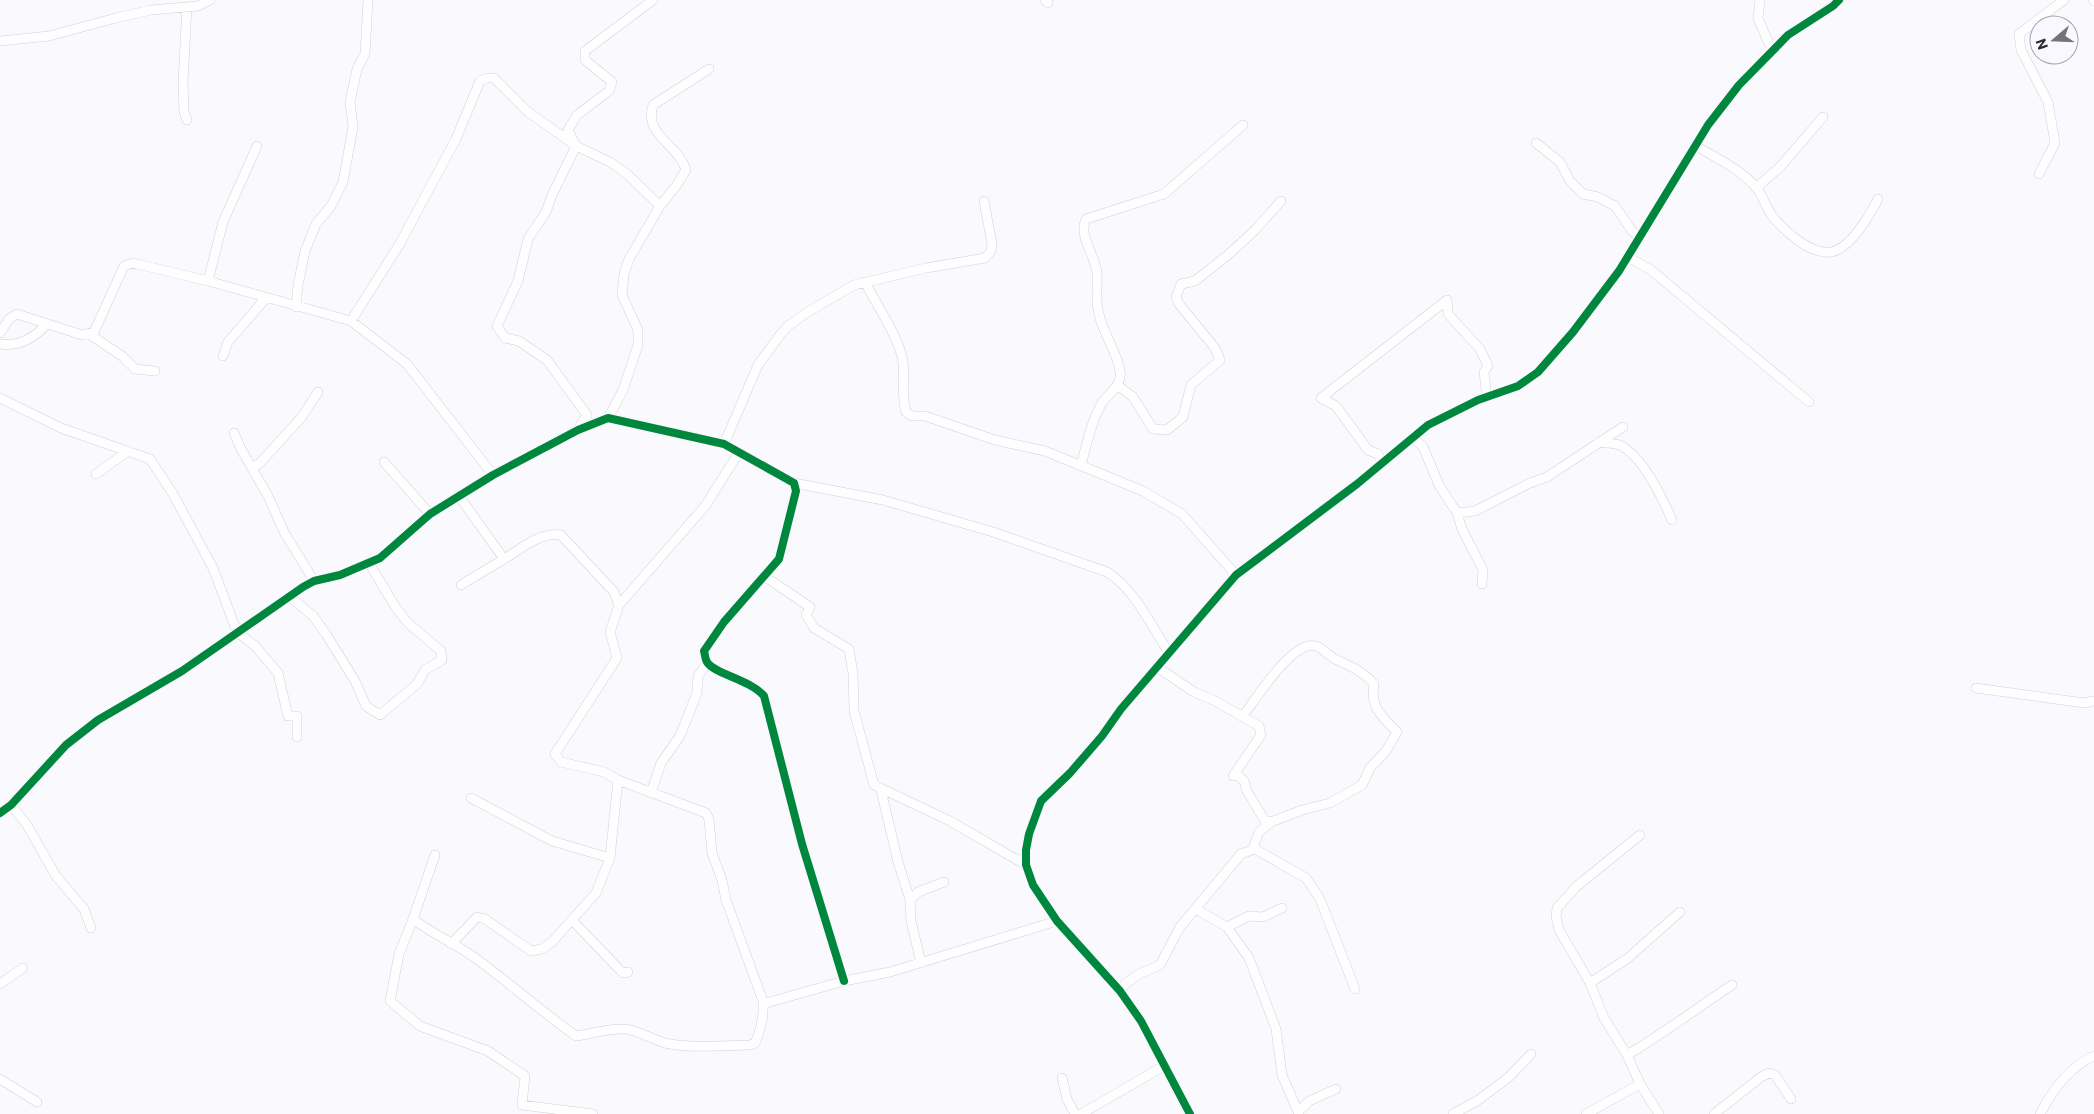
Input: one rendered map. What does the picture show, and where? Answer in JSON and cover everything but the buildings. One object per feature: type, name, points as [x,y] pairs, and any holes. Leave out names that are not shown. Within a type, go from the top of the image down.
[{"type":"street","points":[[0,40],[49,36],[152,10],[198,6],[210,0]]},
{"type":"street","points":[[296,307],[298,285],[305,251],[316,224],[331,206],[343,182],[353,127],[350,102],[357,69],[365,54],[368,0]]},
{"type":"street","points":[[576,146],[568,130],[578,115],[609,91],[612,82],[585,60],[584,51],[653,0]]},
{"type":"street","points":[[1760,0],[1758,18],[1772,51]]},
{"type":"street","points":[[1190,1114],[1141,1021],[1120,991],[1057,921],[1033,886],[1026,865],[1026,850],[1029,834],[1041,801],[1070,774],[1102,736],[1121,709],[1236,575],[1428,425],[1487,397],[1518,386],[1538,372],[1573,332],[1628,257],[1708,125],[1739,85],[1788,35],[1833,6],[1839,0]]},
{"type":"street","points":[[2039,174],[2055,143],[2048,102],[2021,50],[2019,34],[2064,0]]},
{"type":"street","points":[[187,7],[183,81],[184,112],[187,120]]},
{"type":"street","points":[[608,418],[623,390],[638,345],[638,330],[622,295],[622,282],[629,259],[660,206],[686,170],[683,161],[652,125],[650,113],[653,105],[709,69]]},
{"type":"street","points":[[351,321],[399,246],[456,139],[480,81],[487,78],[494,78],[527,111],[576,146],[610,162],[627,174],[660,206]]},
{"type":"street","points":[[1756,188],[1780,167],[1823,117]]},
{"type":"street","points":[[1082,465],[1092,428],[1102,404],[1117,385],[1121,373],[1111,342],[1099,316],[1096,295],[1097,274],[1094,258],[1083,234],[1083,226],[1086,219],[1164,194],[1243,125]]},
{"type":"street","points":[[1536,144],[1560,162],[1570,180],[1583,194],[1598,197],[1615,206],[1632,231],[1640,237]]},
{"type":"street","points":[[208,281],[223,222],[257,146]]},
{"type":"street","points":[[576,146],[556,186],[546,212],[528,239],[518,281],[497,326],[505,338],[519,341],[547,360],[586,415],[578,430]]},
{"type":"street","points":[[1696,146],[1734,168],[1756,188],[1773,216],[1794,238],[1810,248],[1830,252],[1848,242],[1878,199]]},
{"type":"street","points":[[1117,385],[1133,397],[1153,429],[1167,430],[1183,417],[1191,385],[1220,360],[1215,348],[1178,304],[1176,297],[1181,284],[1195,281],[1229,254],[1255,230],[1281,200]]},
{"type":"street","points":[[724,444],[758,365],[780,335],[806,313],[854,285],[926,268],[985,258],[991,252],[992,244],[984,201]]},
{"type":"street","points":[[1628,257],[1651,270],[1809,402]]},
{"type":"street","points":[[0,333],[9,319],[17,314],[82,335],[94,332],[99,325],[122,270],[127,264],[133,263],[208,281],[351,321],[407,364],[493,475]]},
{"type":"street","points":[[865,282],[896,342],[902,361],[903,402],[906,412],[912,416],[925,416],[995,440],[1045,451],[1143,490],[1182,514],[1236,575]]},
{"type":"street","points":[[223,356],[228,342],[266,298]]},
{"type":"street","points":[[1382,462],[1378,454],[1368,450],[1336,406],[1322,398],[1447,300],[1448,314],[1480,349],[1488,366],[1484,372],[1487,397]]},
{"type":"street","points":[[0,344],[12,345],[25,341],[39,332],[46,324]]},
{"type":"street","points":[[89,334],[122,356],[135,369],[155,371]]},
{"type":"street","points":[[252,468],[260,463],[301,418],[318,392]]},
{"type":"street","points":[[0,398],[61,428],[150,459],[174,494],[213,568],[237,632],[255,646],[278,674],[288,716],[297,716],[296,737]]},
{"type":"street","points":[[0,813],[12,805],[66,745],[98,720],[182,670],[314,581],[340,575],[380,558],[430,514],[493,475],[578,430],[608,418],[724,444],[794,483],[883,500],[993,532],[1107,572],[1118,578],[1127,588],[1169,653]]},
{"type":"street","points":[[1457,513],[1475,511],[1530,483],[1547,477],[1623,427]]},
{"type":"street","points":[[234,434],[268,496],[284,532],[314,581]]},
{"type":"street","points":[[1413,436],[1423,447],[1440,485],[1457,513],[1462,529],[1483,570],[1482,584]]},
{"type":"street","points":[[1598,442],[1621,445],[1636,458],[1662,496],[1672,520]]},
{"type":"street","points":[[96,474],[128,451]]},
{"type":"street","points":[[413,919],[476,958],[576,1036],[612,1028],[629,1029],[667,1044],[750,1045],[755,1043],[758,1036],[763,1004],[726,900],[722,880],[712,853],[710,820],[706,813],[618,780],[604,772],[561,762],[555,754],[617,658],[610,632],[619,605],[706,505],[739,452]]},
{"type":"street","points":[[384,462],[430,514]]},
{"type":"street","points":[[794,483],[796,491],[779,559],[712,637],[704,651],[708,663],[716,670],[748,683],[764,696],[802,844],[844,981]]},
{"type":"street","points":[[459,496],[504,559]]},
{"type":"street","points":[[461,585],[551,533],[561,535],[614,592],[619,605]]},
{"type":"street","points":[[290,596],[312,616],[326,634],[355,681],[366,706],[380,715],[417,684],[425,670],[442,660],[441,651],[408,623],[396,608],[369,563]]},
{"type":"street","points":[[764,576],[810,606],[806,615],[814,628],[850,649],[853,672],[854,711],[874,785],[881,790],[950,821],[1026,865]]},
{"type":"street","points":[[1243,716],[1291,655],[1308,645],[1318,646],[1329,656],[1367,675],[1374,684],[1372,696],[1374,705],[1396,732],[1386,751],[1370,768],[1362,785],[1330,803],[1302,810],[1271,822],[1259,832],[1254,845],[1255,849]]},
{"type":"street","points":[[651,793],[661,762],[680,736],[697,693],[698,676],[708,663]]},
{"type":"street","points":[[1157,667],[1194,692],[1259,726],[1261,734],[1233,776],[1239,776],[1244,781],[1247,791],[1265,821],[1271,822]]},
{"type":"street","points":[[1976,688],[2084,704],[2094,701]]},
{"type":"street","points":[[451,944],[477,917],[485,919],[531,951],[542,948],[552,942],[596,893],[610,858],[618,780]]},
{"type":"street","points":[[881,790],[898,862],[910,900],[912,921],[921,963]]},
{"type":"street","points":[[471,798],[552,841],[610,858]]},
{"type":"street","points":[[12,805],[27,825],[56,876],[84,909],[91,928]]},
{"type":"street","points":[[1640,835],[1578,886],[1557,908],[1556,918],[1559,930],[1590,983],[1604,1018],[1627,1055],[1640,1084],[1659,1114]]},
{"type":"street","points":[[1120,991],[1125,984],[1139,974],[1160,964],[1180,927],[1241,854],[1255,849],[1306,878],[1320,898],[1355,990]]},
{"type":"street","points":[[435,855],[399,954],[390,1001],[420,1026],[488,1052],[499,1061],[525,1076],[522,1105],[516,1114]]},
{"type":"street","points":[[910,900],[918,892],[944,882]]},
{"type":"street","points":[[1227,927],[1249,916],[1263,917],[1282,908]]},
{"type":"street","points":[[1196,910],[1227,927],[1249,958],[1276,1029],[1282,1075],[1299,1113],[1310,1101],[1336,1089]]},
{"type":"street","points":[[1590,983],[1628,958],[1680,912]]},
{"type":"street","points":[[572,920],[616,967],[623,973],[628,972]]},
{"type":"street","points":[[763,1004],[844,981],[890,972],[1057,921]]},
{"type":"street","points":[[0,984],[23,968]]},
{"type":"street","points":[[1627,1055],[1656,1038],[1732,985]]},
{"type":"street","points":[[1453,1114],[1477,1101],[1509,1077],[1532,1054]]},
{"type":"street","points":[[2040,1114],[2045,1104],[2077,1065],[2092,1057]]},
{"type":"street","points":[[1081,1114],[1164,1066]]},
{"type":"street","points":[[1714,1114],[1769,1073],[1775,1074],[1791,1099]]},
{"type":"street","points":[[1062,1078],[1067,1099],[1075,1114]]},
{"type":"street","points":[[0,1079],[37,1102]]},
{"type":"street","points":[[1586,1114],[1640,1084]]},
{"type":"street","points":[[522,1105],[593,1114]]},
{"type":"cycle path","points":[[1190,1114],[1141,1021],[1120,991],[1057,921],[1033,885],[1026,865],[1026,850],[1029,834],[1041,801],[1070,773],[1102,736],[1121,709],[1236,575],[1357,484],[1428,425],[1478,400],[1518,386],[1538,372],[1573,332],[1619,271],[1708,125],[1739,85],[1788,35],[1833,6],[1839,0]]},
{"type":"cycle path","points":[[0,813],[11,805],[66,745],[98,720],[182,671],[303,587],[314,581],[340,575],[380,558],[430,514],[493,475],[578,430],[608,418],[724,444],[794,483],[796,491],[779,559],[724,622],[704,651],[706,661],[711,666],[750,685],[764,696],[802,844],[844,981]]}]
